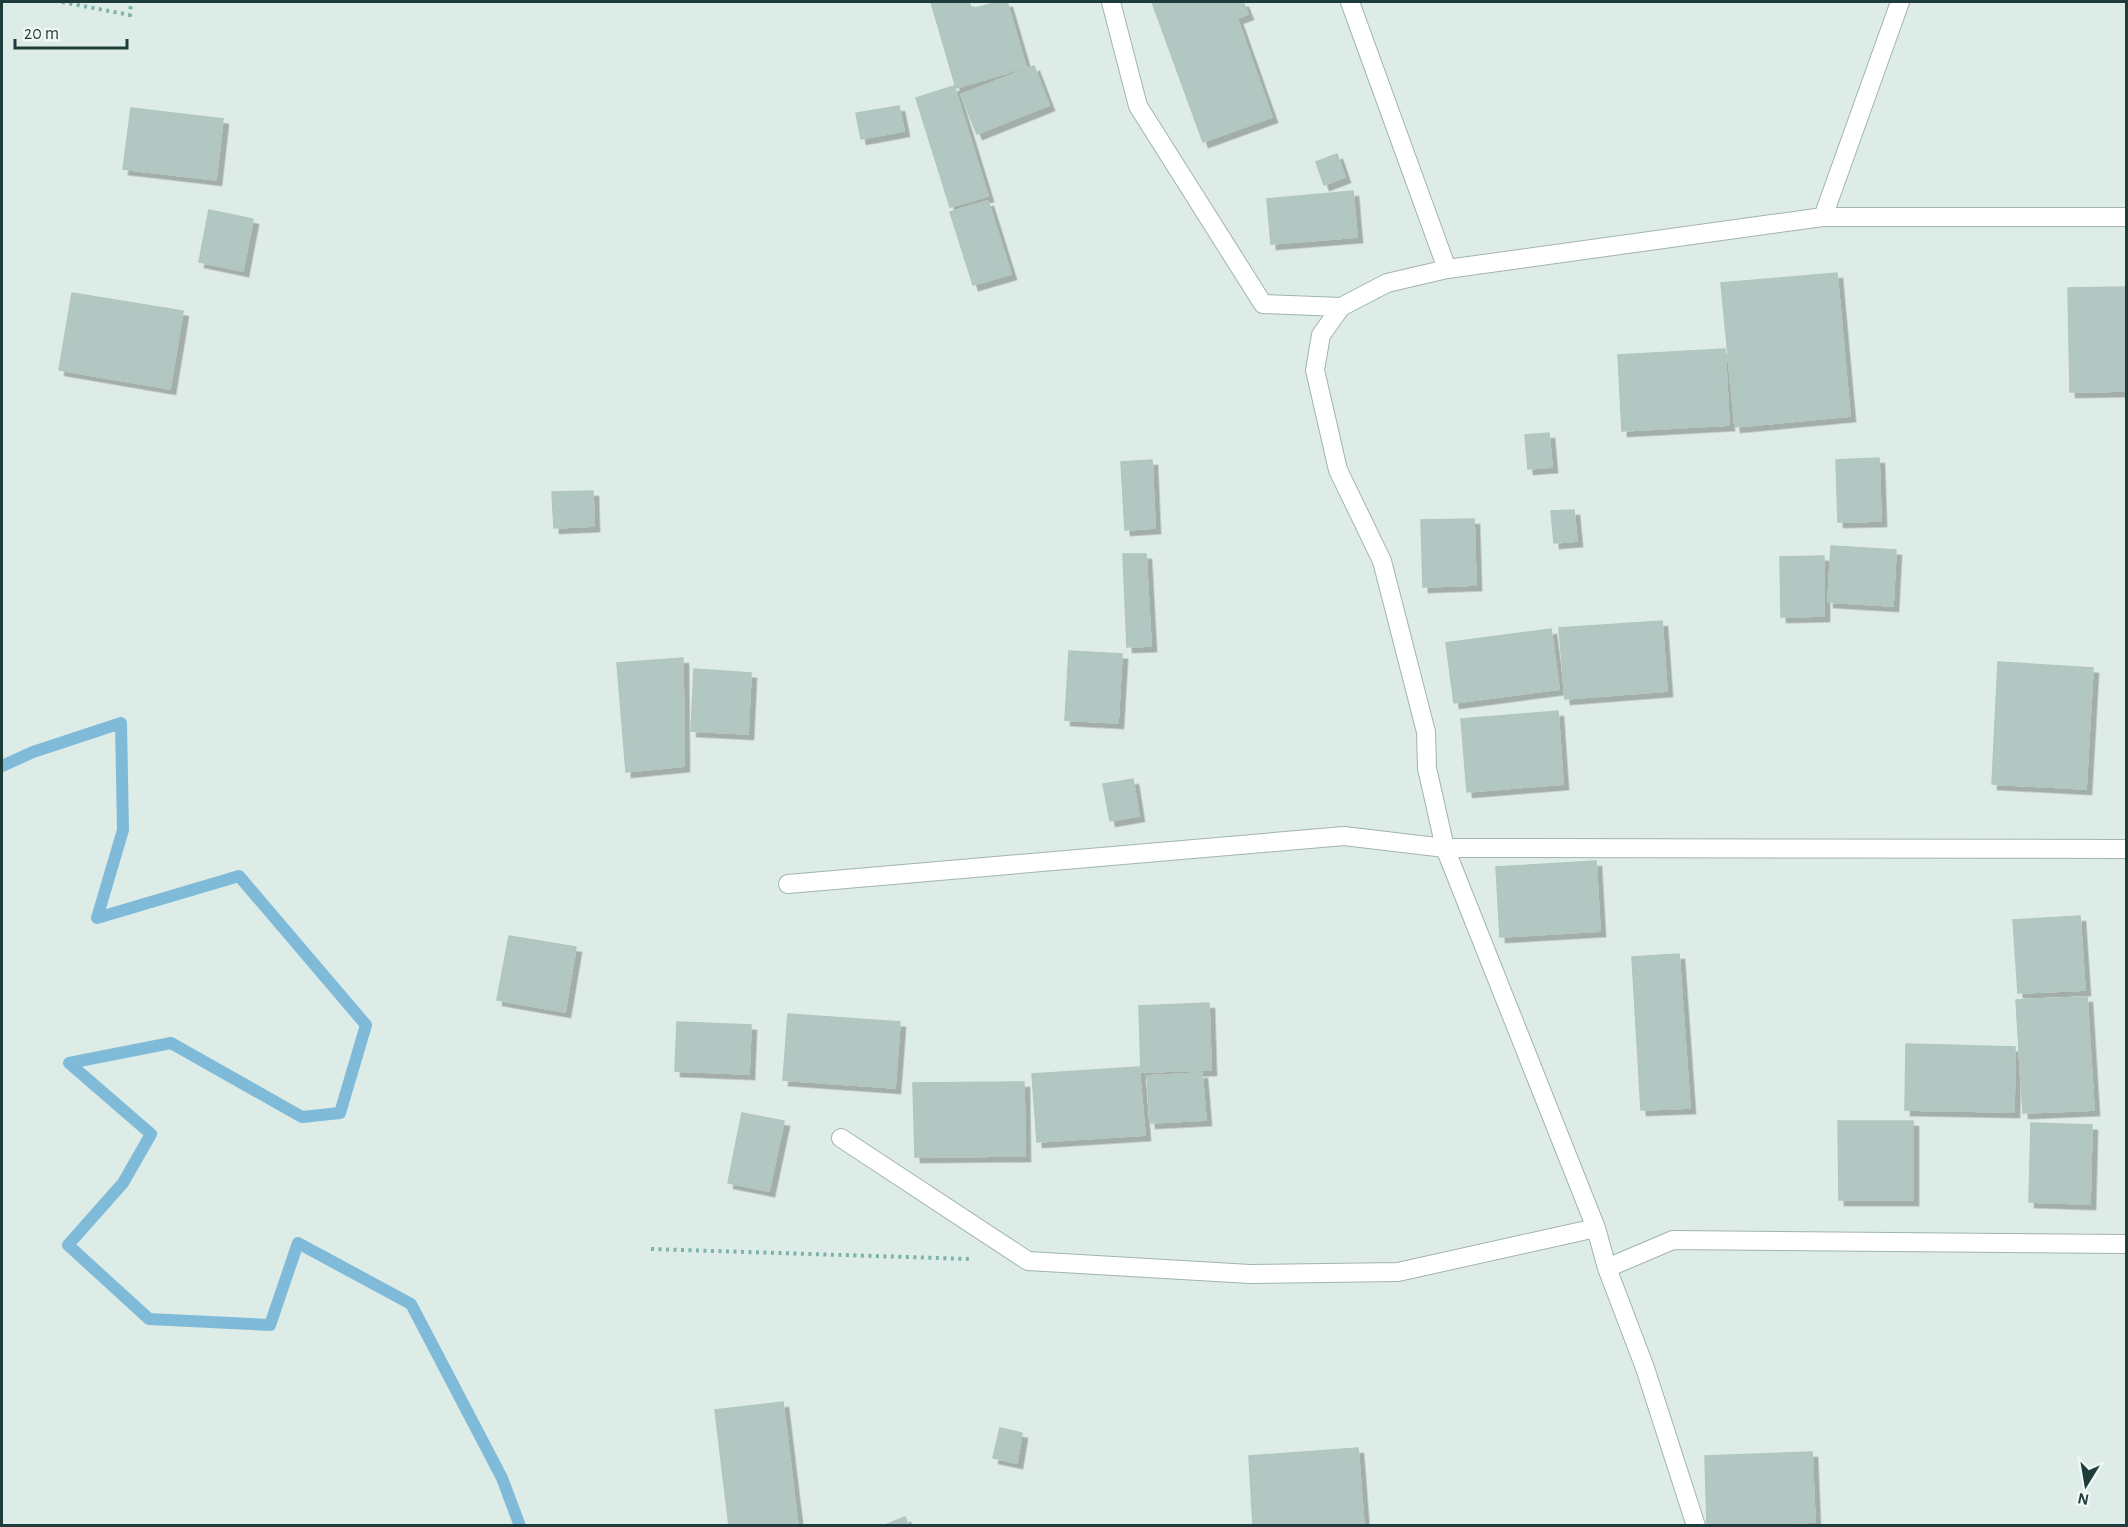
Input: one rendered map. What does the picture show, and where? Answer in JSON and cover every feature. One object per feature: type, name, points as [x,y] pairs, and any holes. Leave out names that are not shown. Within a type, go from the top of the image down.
[{"type":"street","points":[[1112,2],[1138,106],[1263,304],[1341,307]]},
{"type":"street","points":[[1350,2],[1447,269]]},
{"type":"street","points":[[1823,217],[1900,2]]},
{"type":"street","points":[[1696,1526],[1645,1368],[1607,1268],[1596,1228],[1445,848],[1427,768],[1426,732],[1382,561],[1338,470],[1314,370],[1321,335],[1341,307],[1388,283],[1447,269],[1823,217],[2127,217]]},
{"type":"street","points":[[788,884],[1344,836],[1445,848],[2127,849]]},
{"type":"street","points":[[841,1138],[1028,1261],[1250,1274],[1398,1272],[1596,1228]]},
{"type":"street","points":[[1607,1268],[1673,1240],[2127,1245]]},
{"type":"path","points":[[62,2],[130,15],[131,2]]},
{"type":"path","points":[[651,1249],[981,1259]]},
{"type":"building","points":[[931,2],[969,2],[972,9],[1007,2],[1026,67],[956,88]]},
{"type":"building","points":[[1152,2],[1243,2],[1248,14],[1237,18],[1272,117],[1203,142]]},
{"type":"building","points":[[1034,66],[1049,105],[977,134],[961,95]]},
{"type":"building","points":[[954,86],[988,196],[950,207],[916,98]]},
{"type":"building","points":[[899,106],[904,131],[861,139],[856,113]]},
{"type":"building","points":[[131,108],[223,119],[216,180],[123,169]]},
{"type":"building","points":[[1337,154],[1345,177],[1324,185],[1316,162]]},
{"type":"building","points":[[1353,191],[1357,237],[1271,244],[1267,199]]},
{"type":"building","points":[[988,201],[1011,274],[973,285],[950,212]]},
{"type":"building","points":[[209,210],[253,219],[243,271],[199,262]]},
{"type":"building","points":[[1837,273],[1850,416],[1735,427],[1721,283]]},
{"type":"building","points":[[2126,287],[2126,391],[2070,392],[2068,288]]},
{"type":"building","points":[[72,293],[183,311],[170,389],[59,370]]},
{"type":"building","points":[[1725,349],[1729,425],[1622,431],[1618,355]]},
{"type":"building","points":[[1549,433],[1552,467],[1528,469],[1525,435]]},
{"type":"building","points":[[1879,458],[1881,521],[1838,522],[1836,460]]},
{"type":"building","points":[[1152,460],[1155,528],[1125,530],[1121,462]]},
{"type":"building","points":[[593,491],[594,526],[554,528],[552,492]]},
{"type":"building","points":[[1574,510],[1577,541],[1554,543],[1551,511]]},
{"type":"building","points":[[1474,519],[1476,585],[1423,587],[1421,520]]},
{"type":"building","points":[[1831,546],[1896,550],[1893,606],[1828,602]]},
{"type":"building","points":[[1123,554],[1146,554],[1151,646],[1127,647]]},
{"type":"building","points":[[1824,556],[1824,616],[1781,617],[1780,557]]},
{"type":"building","points":[[1662,621],[1667,691],[1565,699],[1559,628]]},
{"type":"building","points":[[1551,629],[1559,689],[1454,703],[1446,643]]},
{"type":"building","points":[[1069,651],[1122,654],[1118,723],[1065,720]]},
{"type":"building","points":[[683,658],[684,766],[626,772],[617,663]]},
{"type":"building","points":[[1998,662],[2093,668],[2086,789],[1992,784]]},
{"type":"building","points":[[694,669],[751,673],[748,734],[691,731]]},
{"type":"building","points":[[1558,711],[1563,784],[1467,792],[1461,719]]},
{"type":"building","points":[[1133,779],[1139,816],[1110,821],[1103,784]]},
{"type":"building","points":[[1596,861],[1600,931],[1500,937],[1496,867]]},
{"type":"building","points":[[2080,916],[2085,990],[2018,993],[2013,920]]},
{"type":"building","points":[[509,936],[576,947],[565,1012],[497,1000]]},
{"type":"building","points":[[1679,954],[1690,1108],[1641,1110],[1632,957]]},
{"type":"building","points":[[2087,997],[2094,1110],[2023,1113],[2016,1000]]},
{"type":"building","points":[[1209,1003],[1211,1070],[1141,1072],[1139,1006]]},
{"type":"building","points":[[788,1014],[900,1022],[895,1088],[783,1080]]},
{"type":"building","points":[[677,1022],[751,1025],[749,1074],[675,1071]]},
{"type":"building","points":[[1906,1044],[2015,1047],[2014,1112],[1905,1110]]},
{"type":"building","points":[[1139,1067],[1145,1135],[1037,1142],[1032,1074]]},
{"type":"building","points":[[1202,1073],[1206,1120],[1150,1123],[1147,1076]]},
{"type":"building","points":[[1024,1082],[1025,1156],[915,1157],[913,1083]]},
{"type":"building","points":[[742,1113],[784,1121],[769,1191],[728,1183]]},
{"type":"building","points":[[1838,1121],[1913,1121],[1913,1200],[1839,1200]]},
{"type":"building","points":[[2031,1123],[2092,1125],[2090,1204],[2029,1202]]},
{"type":"building","points":[[783,1402],[798,1526],[729,1526],[715,1410]]},
{"type":"building","points":[[1000,1428],[1022,1433],[1017,1463],[993,1458]]},
{"type":"building","points":[[1358,1448],[1364,1526],[1329,1526],[1329,1523],[1253,1526],[1249,1456]]},
{"type":"building","points":[[1812,1452],[1815,1522],[1707,1526],[1705,1456]]},
{"type":"building","points":[[905,1517],[909,1526],[885,1526],[885,1525]]},
{"type":"waterway","points":[[2,766],[33,752],[121,723],[123,830],[97,918],[239,876],[366,1025],[340,1113],[302,1117],[171,1043],[69,1063],[151,1134],[123,1183],[68,1245],[149,1319],[270,1325],[298,1243],[411,1304],[502,1478],[520,1526]]}]
